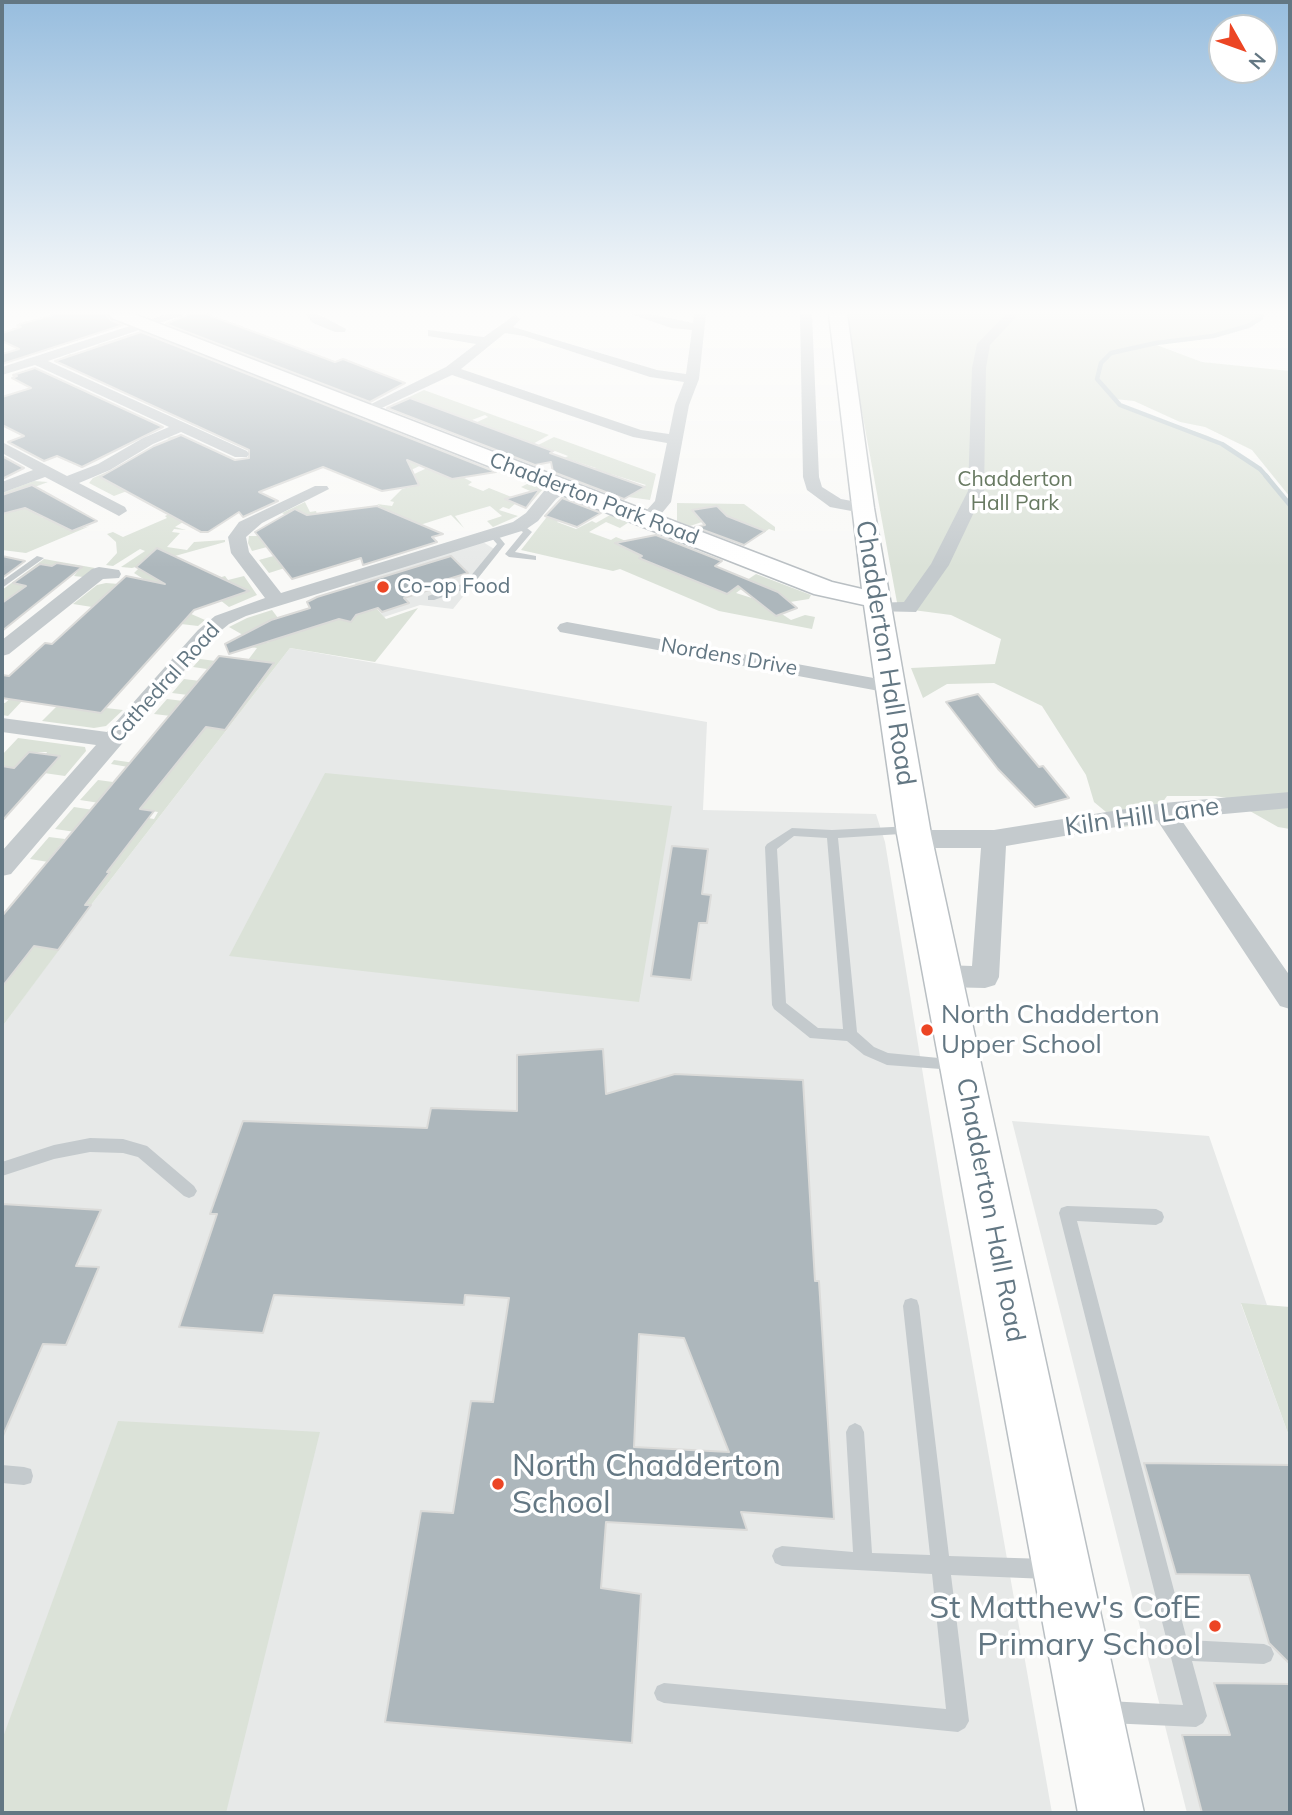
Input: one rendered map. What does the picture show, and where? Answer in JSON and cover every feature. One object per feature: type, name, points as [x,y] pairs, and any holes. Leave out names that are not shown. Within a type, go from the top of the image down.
[{"type":"main road","name":"Chadderton Park Road","points":[[337,399],[823,588],[877,602]]},
{"type":"main road","name":"Chadderton Hall Road","points":[[848,399],[862,508],[915,834],[1111,1813]]},
{"type":"street","points":[[120,399],[241,454]]},
{"type":"street","points":[[366,410],[390,399]]},
{"type":"street","points":[[535,399],[638,434],[675,440]]},
{"type":"street","points":[[648,520],[663,502],[685,399]]},
{"type":"street","points":[[809,399],[811,477],[816,491],[836,503],[862,508]]},
{"type":"street","points":[[877,602],[909,608],[940,565],[976,486],[978,399]]},
{"type":"street","points":[[66,482],[104,467],[148,441],[181,427]]},
{"type":"street","points":[[2,447],[119,511]]},
{"type":"street","points":[[2,488],[46,471]]},
{"type":"street","name":"Cathedral Road","points":[[2,867],[214,625],[230,615],[276,600],[519,526],[532,517],[550,495],[563,487]]},
{"type":"street","points":[[276,600],[240,553],[237,537],[256,519],[324,490]]},
{"type":"street","points":[[2,650],[99,573],[112,575]]},
{"type":"street","name":"Nordens Drive","points":[[567,628],[890,687]]},
{"type":"street","points":[[2,725],[113,740]]},
{"type":"street","name":"Kiln Hill Lane","points":[[915,834],[994,839],[1163,811],[1290,800]]},
{"type":"street","points":[[1163,811],[1290,998]]},
{"type":"street","points":[[943,976],[985,977],[994,839]]},
{"type":"lane","points":[[519,526],[528,532],[509,554],[533,558]]},
{"type":"lane","points":[[431,598],[468,586],[501,544],[493,535]]},
{"type":"lane","points":[[2,585],[40,558]]},
{"type":"lane","points":[[915,834],[792,832],[771,847],[779,1005],[815,1034],[850,1035],[869,1051],[887,1059],[962,1064]]},
{"type":"lane","points":[[832,834],[850,1035]]},
{"type":"lane","points":[[2,1169],[54,1152],[90,1145],[123,1146],[142,1151],[189,1191]]},
{"type":"lane","points":[[1090,1712],[1196,1716],[1067,1213],[1156,1217]]},
{"type":"lane","points":[[664,1693],[958,1721],[911,1306]]},
{"type":"lane","points":[[855,1432],[863,1562]]},
{"type":"lane","points":[[2,1474],[24,1476]]},
{"type":"lane","points":[[782,1556],[1061,1570]]},
{"type":"lane","points":[[1179,1650],[1264,1654]]},
{"type":"shaded area","points":[[483,542],[499,552],[453,609],[420,605],[384,617],[354,582]]},
{"type":"shaded area","name":"North Chadderton School","points":[[290,648],[707,722],[703,810],[876,814],[885,842],[943,1197],[1052,1813],[2,1813],[2,1027],[91,905]]},
{"type":"shaded area","name":"St Matthew's CofE Primary School","points":[[1012,1121],[1209,1136],[1267,1305],[1241,1304],[1290,1439],[1290,1813],[1187,1813]]},
{"type":"green space","points":[[156,399],[312,399],[293,407],[321,400],[355,414],[346,418],[359,425],[369,420],[389,428],[381,432],[442,455],[405,473],[410,476],[427,468],[446,477],[455,473],[472,482],[468,485],[483,491],[489,488],[524,502],[537,494],[521,487],[529,483],[543,489],[528,506],[516,503],[509,509],[503,507],[499,510],[518,516],[493,527],[487,521],[502,516],[490,506],[455,516],[464,528],[451,515],[269,573],[259,560],[309,546],[262,541],[267,547],[252,551],[248,543],[249,536],[259,536],[312,518],[300,512],[289,517],[282,513],[305,502],[310,512],[316,511],[321,527],[355,519],[354,509],[375,518],[387,511],[377,504],[392,506],[394,502],[390,501],[402,489],[418,485],[341,458],[237,488],[175,527],[186,530],[174,529],[172,532],[180,533],[167,547],[187,550],[194,542],[225,542],[132,568],[121,567],[145,551],[140,549],[113,566],[106,565],[117,553],[116,542],[107,534],[113,532],[123,537],[167,518],[165,516],[169,514],[183,511],[159,511],[181,500],[127,491],[114,496],[89,483],[93,478],[109,471],[116,474],[188,448],[167,438],[175,436],[185,437],[217,452],[185,465],[243,464],[275,450]]},
{"type":"green space","points":[[405,399],[448,399],[549,435],[529,446],[524,440],[517,441],[521,439],[517,437],[512,439],[475,423],[488,417],[485,415],[472,420],[392,405]]},
{"type":"green space","name":"Chadderton Hall Park","points":[[860,399],[1290,399],[1290,497],[1252,450],[1205,427],[1180,422],[1134,401],[1115,399],[1120,405],[1208,436],[1222,444],[1260,469],[1290,507],[1290,829],[1278,827],[1227,798],[1215,796],[1167,796],[1149,822],[1124,827],[1094,802],[1086,775],[1042,706],[994,683],[947,684],[923,698],[911,668],[995,664],[1001,639],[951,615],[898,608]]},
{"type":"green space","points":[[554,437],[656,474],[650,500],[628,497],[646,485],[611,474],[597,482],[590,473],[596,468],[568,459],[561,460],[568,456],[555,451],[550,453],[553,451],[548,449],[544,451],[538,445]]},
{"type":"green space","points":[[34,481],[48,482],[11,496],[43,513],[38,515],[43,518],[47,517],[71,531],[90,526],[26,553],[2,550],[2,514],[9,512],[2,493]]},
{"type":"green space","points":[[569,498],[575,501],[559,510],[563,517],[557,522],[576,529],[610,515],[629,522],[620,528],[606,522],[589,532],[611,540],[616,537],[626,541],[624,548],[681,576],[701,563],[744,582],[756,574],[811,595],[809,599],[790,602],[752,581],[736,593],[755,599],[776,616],[782,614],[791,620],[805,615],[815,617],[812,629],[719,611],[620,569],[613,571],[521,550],[553,509]]},
{"type":"green space","points":[[677,503],[744,504],[775,527],[775,531],[769,529],[761,535],[763,531],[736,520],[721,529],[722,511],[717,506],[693,510],[702,522],[690,526],[677,521]]},
{"type":"green space","points":[[44,559],[95,568],[83,577],[74,576],[81,567],[58,563],[5,601],[2,600],[2,590]]},
{"type":"green space","points":[[139,568],[208,581],[225,576],[228,580],[244,576],[257,595],[229,607],[220,600],[238,595],[230,582],[177,600],[189,613],[205,620],[198,626],[156,621],[106,708],[123,710],[106,726],[94,728],[42,721],[68,695],[44,691],[31,703],[40,693],[22,701],[8,716],[2,715],[2,703],[145,580],[134,573]]},
{"type":"green space","points":[[119,584],[92,607],[73,604],[97,585]]},
{"type":"green space","points":[[334,607],[348,621],[354,618],[349,612],[359,608],[363,613],[377,609],[386,619],[418,608],[375,662],[290,648],[91,905],[69,902],[104,880],[109,872],[30,859],[49,837],[65,839],[48,860],[87,867],[130,840],[55,829],[74,807],[113,813],[90,811],[74,830],[135,816],[154,819],[158,812],[80,800],[98,780],[113,782],[99,801],[150,797],[168,774],[111,764],[114,760],[170,768],[187,740],[195,741],[202,732],[193,726],[225,729],[213,706],[181,702],[171,716],[154,714],[167,699],[241,708],[226,686],[197,682],[188,695],[172,693],[184,679],[257,688],[260,683],[241,666],[213,662],[207,669],[193,667],[200,659],[271,668],[274,663],[248,660],[257,648],[250,647],[259,639],[267,643],[285,633],[266,622],[243,635],[229,627],[272,610],[278,618],[285,616],[297,633],[310,628]]},
{"type":"green space","points":[[18,738],[85,747],[86,751],[65,776],[44,773],[60,757],[46,754],[47,752],[29,752],[14,768],[2,766],[2,755]]},
{"type":"green space","points":[[325,773],[672,806],[639,1002],[229,956]]},
{"type":"green space","points":[[24,946],[59,950],[2,1027],[2,970],[14,972]]},
{"type":"green space","points":[[1241,1303],[1290,1307],[1290,1439]]},
{"type":"green space","points":[[118,1421],[320,1432],[226,1813],[2,1813],[2,1740]]},
{"type":"building","points":[[2,399],[102,399],[163,427],[82,467],[57,456],[44,461],[8,442],[24,436],[2,425]]},
{"type":"building","points":[[137,399],[310,399],[496,472],[452,479],[407,460],[419,485],[382,491],[323,467],[259,492],[278,501],[243,517],[239,512],[208,532],[201,532],[100,477],[154,446],[181,435],[235,460],[249,458],[249,450]]},
{"type":"building","points":[[412,399],[645,487],[624,499],[553,472],[551,462],[535,465],[387,408]]},
{"type":"building","points":[[2,456],[24,468],[2,479]]},
{"type":"building","points":[[32,485],[97,521],[72,531],[25,508],[2,514],[2,495]]},
{"type":"building","points":[[540,489],[526,508],[505,499]]},
{"type":"building","points":[[562,498],[601,513],[577,527],[545,516]]},
{"type":"building","points":[[377,506],[443,534],[432,537],[437,542],[363,565],[361,558],[292,579],[255,532],[295,509],[307,515]]},
{"type":"building","points":[[717,506],[727,516],[765,531],[744,545],[695,527],[705,525],[692,510]]},
{"type":"building","points":[[656,535],[722,561],[715,566],[778,592],[797,608],[776,616],[738,586],[727,594],[639,558],[642,556],[615,543]]},
{"type":"building","points":[[157,548],[249,591],[194,610],[101,713],[2,698],[2,675],[9,676],[45,643],[52,644],[126,576],[165,584],[136,567]]},
{"type":"building","points":[[2,556],[25,561],[2,578]]},
{"type":"building","points":[[451,556],[468,573],[442,581],[445,585],[404,598],[409,603],[382,612],[378,608],[356,615],[351,622],[339,619],[229,654],[225,644],[271,620],[310,608],[307,602],[317,597]]},
{"type":"building","points":[[57,563],[82,567],[2,631],[2,603],[26,586],[13,583],[40,564],[52,566]]},
{"type":"building","points":[[219,656],[274,663],[225,730],[206,727],[140,809],[154,811],[107,872],[110,872],[85,905],[91,905],[58,950],[34,946],[2,987],[2,916]]},
{"type":"building","points":[[978,694],[1039,767],[1043,766],[1069,798],[1035,807],[998,769],[946,702]]},
{"type":"building","points":[[29,752],[60,756],[2,821],[2,766],[14,768]]},
{"type":"building","points":[[672,846],[708,849],[702,894],[711,895],[707,923],[699,923],[691,980],[651,976]]},
{"type":"building","points":[[603,1049],[606,1094],[675,1074],[803,1080],[815,1281],[819,1281],[834,1519],[741,1512],[747,1530],[606,1522],[601,1588],[641,1594],[632,1743],[385,1722],[421,1511],[453,1513],[471,1401],[493,1402],[509,1298],[465,1295],[464,1305],[274,1295],[263,1333],[179,1327],[217,1214],[210,1214],[243,1121],[427,1128],[431,1108],[517,1111],[517,1055]],"holes":[[[639,1334],[684,1338],[729,1452],[634,1447]]]},
{"type":"building","points":[[2,1204],[101,1210],[76,1266],[99,1267],[66,1345],[43,1344],[2,1438]]},
{"type":"building","points":[[1144,1463],[1290,1465],[1290,1664],[1269,1643],[1249,1575],[1176,1574]]},
{"type":"building","points":[[1214,1683],[1290,1684],[1290,1813],[1202,1813],[1182,1735],[1230,1735]]},
{"type":"waterway","points":[[1114,399],[1120,405],[1222,444],[1260,469],[1268,478]]},
{"type":"waterway","points":[[1266,476],[1290,505]]},
{"type":"place","name":"Co-op Food","points":[[383,587]]},
{"type":"place","name":"North Chadderton Upper School","points":[[927,1030]]},
{"type":"place","name":"North Chadderton School","points":[[498,1484]]},
{"type":"place","name":"St Matthew's CofE Primary School","points":[[1215,1626]]}]
